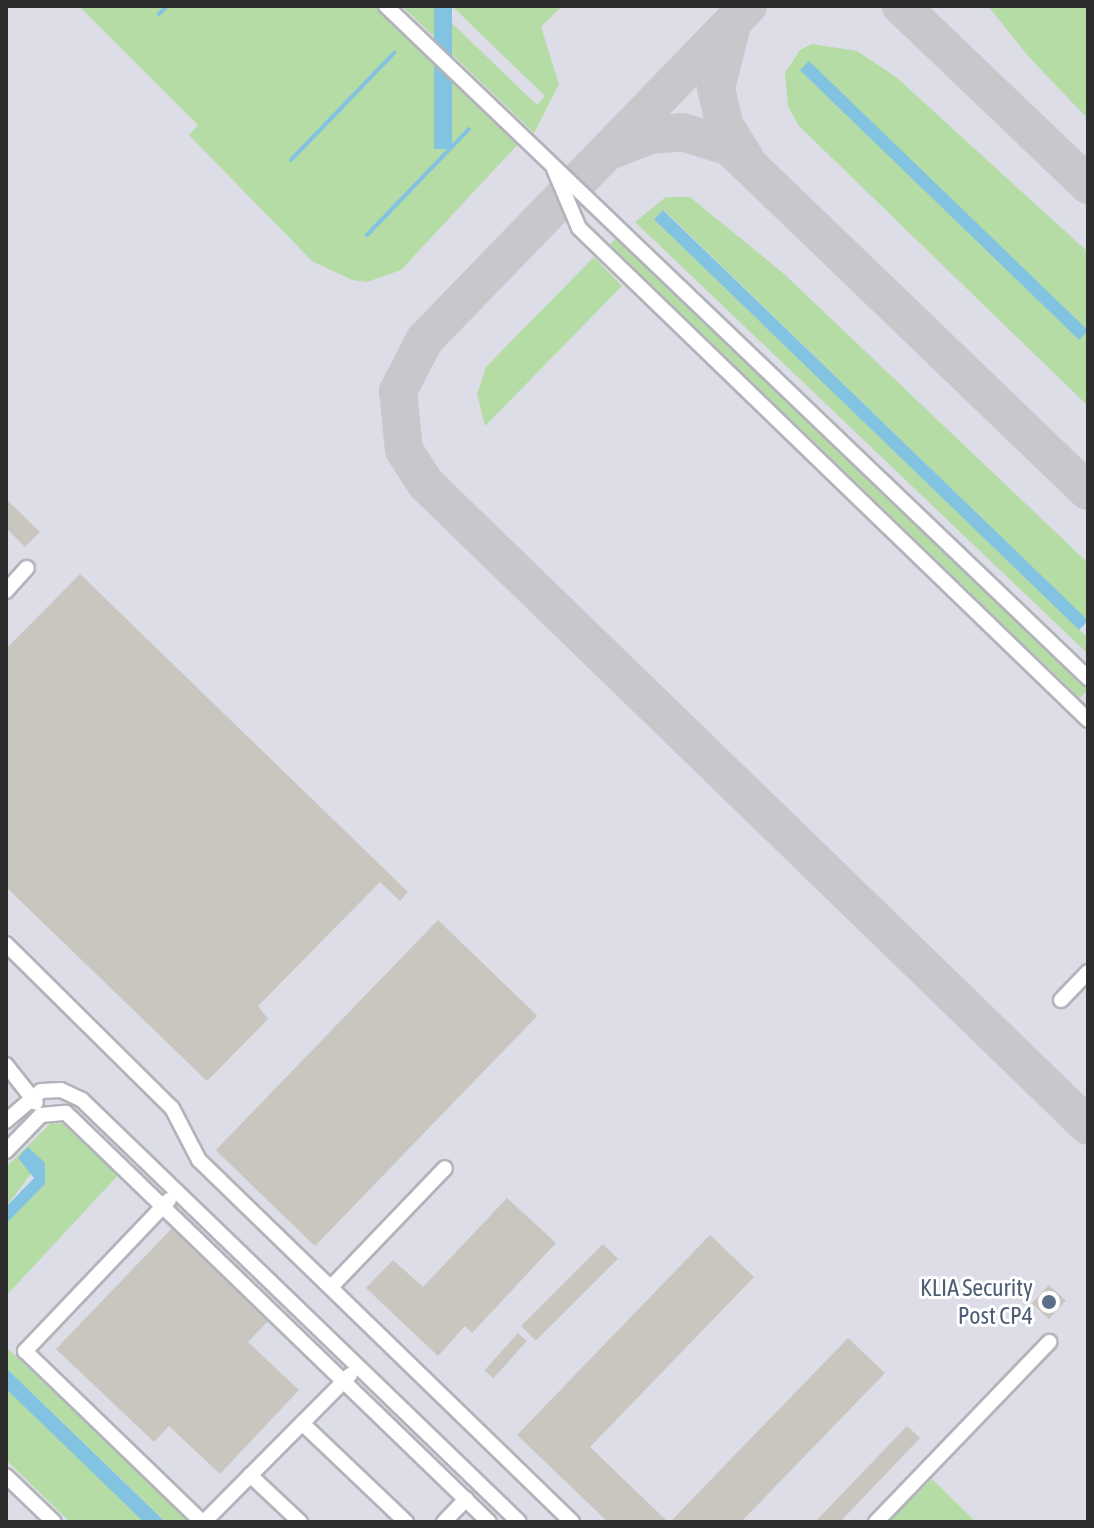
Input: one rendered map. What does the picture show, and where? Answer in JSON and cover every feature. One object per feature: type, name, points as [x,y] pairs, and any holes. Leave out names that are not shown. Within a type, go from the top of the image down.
[{"type":"lane","points":[[386,6],[1088,678]]},
{"type":"lane","points":[[551,163],[579,228],[1088,720]]},
{"type":"lane","points":[[6,591],[27,568]]},
{"type":"lane","points":[[6,944],[172,1108],[199,1160],[572,1522]]},
{"type":"lane","points":[[1061,1000],[1088,972]]},
{"type":"lane","points":[[6,1065],[33,1095],[36,1120]]},
{"type":"lane","points":[[10,1117],[33,1095],[51,1089],[76,1095],[519,1522]]},
{"type":"lane","points":[[6,1151],[36,1120],[66,1113],[489,1522]]},
{"type":"lane","points":[[332,1286],[445,1168]]},
{"type":"lane","points":[[177,1191],[25,1351],[203,1522],[359,1367]]},
{"type":"lane","points":[[876,1522],[1049,1342]]},
{"type":"lane","points":[[302,1423],[406,1522]]},
{"type":"lane","points":[[250,1475],[300,1522]]},
{"type":"lane","points":[[6,1476],[54,1522]]},
{"type":"lane","points":[[444,1522],[466,1499]]},
{"type":"shaded area","points":[[6,6],[1088,6],[1088,1522],[6,1522]]},
{"type":"green space","points":[[79,6],[382,6],[521,141],[401,270],[367,282],[352,280],[312,261],[189,135],[198,125]]},
{"type":"green space","points":[[402,6],[434,6],[537,105],[545,96],[452,6],[562,6],[541,27],[559,84],[534,133]]},
{"type":"green space","points":[[988,6],[1088,6],[1088,119],[1028,56]]},
{"type":"green space","points":[[812,44],[857,51],[896,77],[1088,252],[1088,406],[799,126],[788,106],[785,73],[800,50]]},
{"type":"green space","points":[[666,197],[690,197],[783,273],[1088,563],[1088,621],[664,210],[654,219],[1088,638],[1088,654],[635,222]]},
{"type":"green space","points":[[619,235],[1088,688],[1080,698],[610,244]]},
{"type":"green space","points":[[594,257],[622,286],[485,426],[477,394],[486,367]]},
{"type":"green space","points":[[51,1123],[67,1124],[120,1173],[6,1296],[6,1224],[45,1184],[33,1171],[6,1207],[6,1167]]},
{"type":"green space","points":[[6,1347],[191,1522],[166,1522],[6,1368]]},
{"type":"green space","points":[[6,1383],[150,1522],[70,1522],[6,1460]]},
{"type":"green space","points":[[932,1479],[976,1522],[888,1522]]},
{"type":"water","points":[[434,6],[452,6],[452,149],[434,149]]},
{"type":"water","points":[[809,61],[1088,330],[1079,340],[800,70]]},
{"type":"water","points":[[663,210],[1088,620],[1079,630],[654,219]]},
{"type":"water","points":[[28,1147],[45,1163],[45,1184],[6,1224],[6,1207],[34,1178],[18,1158]]},
{"type":"water","points":[[6,1368],[165,1522],[144,1522],[6,1389]]},
{"type":"building","points":[[6,499],[40,532],[25,547],[6,528]]},
{"type":"building","points":[[80,574],[408,892],[400,901],[380,882],[258,1006],[268,1019],[207,1081],[6,887],[6,649]]},
{"type":"building","points":[[438,920],[537,1016],[315,1246],[216,1150]]},
{"type":"building","points":[[507,1198],[556,1243],[472,1333],[465,1326],[438,1356],[366,1288],[393,1260],[423,1287]]},
{"type":"building","points":[[174,1226],[271,1318],[248,1342],[299,1390],[220,1474],[169,1426],[154,1442],[56,1349]]},
{"type":"building","points":[[710,1235],[754,1277],[590,1447],[668,1522],[608,1522],[517,1435]]},
{"type":"building","points":[[603,1244],[618,1259],[536,1341],[521,1326]]},
{"type":"building","name":"KLIA Security Post CP4","points":[[1049,1285],[1066,1301],[1049,1319],[1032,1303]]},
{"type":"building","points":[[518,1333],[527,1341],[493,1378],[485,1370]]},
{"type":"building","points":[[848,1338],[885,1373],[741,1522],[670,1522]]},
{"type":"building","points":[[907,1426],[920,1438],[840,1522],[815,1522]]},
{"type":"waterway","points":[[159,14],[167,6]]},
{"type":"waterway","points":[[291,160],[394,53]]},
{"type":"waterway","points":[[367,235],[469,129]]},
{"type":"taxiway","points":[[748,6],[425,339],[398,391],[404,450],[426,484],[1088,1126]]},
{"type":"taxiway","points":[[901,6],[1088,185]]},
{"type":"taxiway","points":[[731,29],[716,88],[725,126],[745,158]]},
{"type":"taxiway","points":[[615,149],[650,135],[682,132],[730,147],[1088,491]]},
{"type":"place","name":"KLIA Security Post CP4","points":[[1049,1302]]}]
